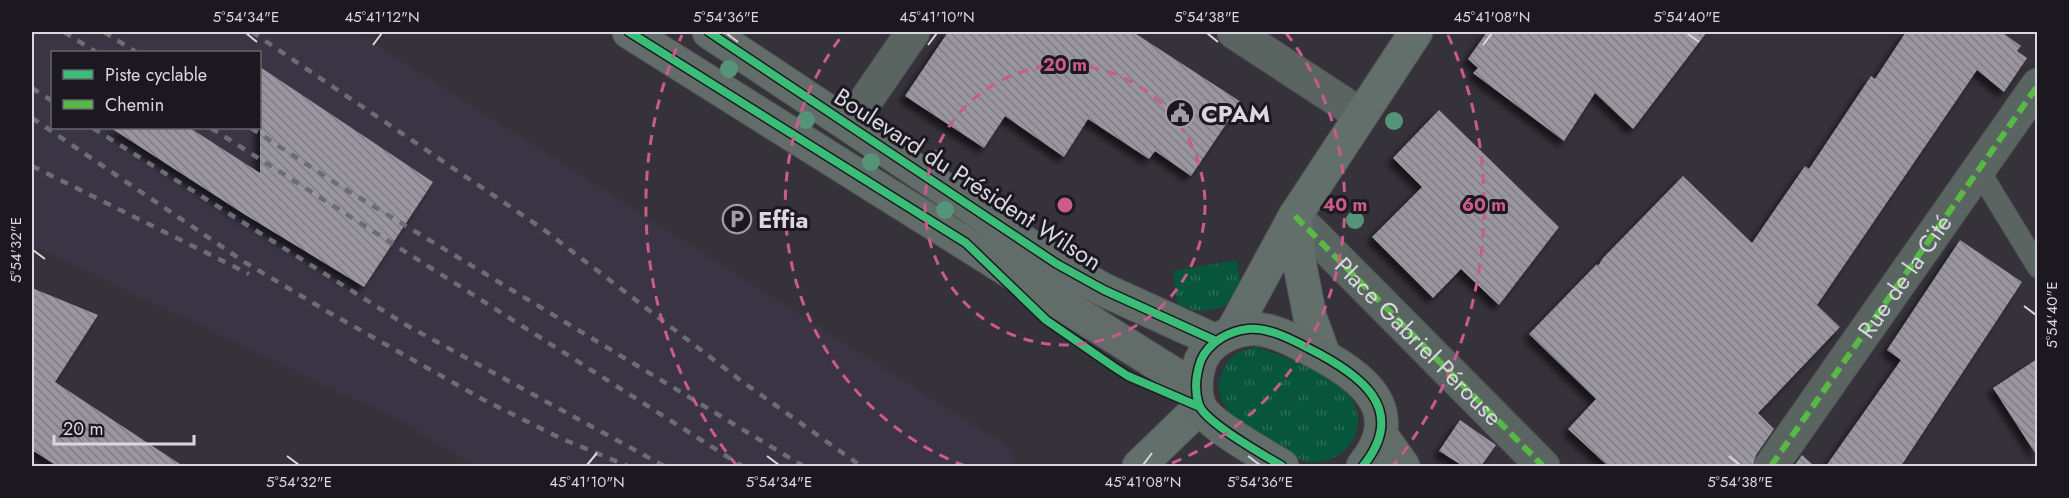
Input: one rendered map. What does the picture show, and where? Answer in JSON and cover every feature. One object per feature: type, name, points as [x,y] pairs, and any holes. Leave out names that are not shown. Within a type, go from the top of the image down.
[{"type":"main road","points":[[629,32],[1198,398],[1224,431],[1282,466]]},
{"type":"main road","name":"Boulevard du Président Wilson","points":[[709,32],[1057,264],[1104,290],[1224,336]]},
{"type":"main road","points":[[1198,398],[1197,371],[1204,355],[1224,336],[1250,328],[1268,331],[1295,341],[1324,356],[1364,383],[1375,399],[1381,416],[1381,435],[1374,452],[1363,466]]},
{"type":"main road","points":[[1381,435],[1403,466]]},
{"type":"street","points":[[849,125],[913,32]]},
{"type":"street","points":[[1234,32],[1361,115]]},
{"type":"street","points":[[1224,336],[1295,216],[1416,32]]},
{"type":"street","name":"Rue de la Cité","points":[[1771,466],[2037,85]]},
{"type":"street","points":[[1295,216],[1300,266],[1310,317],[1324,356]]},
{"type":"street","name":"Place Gabriel Pérouse","points":[[1295,216],[1542,466]]},
{"type":"street","points":[[1139,466],[1198,398]]},
{"type":"lane","points":[[1978,169],[2037,267]]},
{"type":"shaded area","points":[[32,32],[356,32],[1011,449],[1017,466],[475,466],[410,426],[32,245]]},
{"type":"green space","points":[[1237,260],[1242,292],[1236,299],[1220,308],[1202,311],[1177,303],[1173,271]]},
{"type":"green space","points":[[1257,347],[1322,375],[1334,382],[1352,400],[1357,410],[1357,431],[1346,449],[1338,456],[1328,460],[1306,462],[1248,430],[1226,407],[1222,401],[1219,386],[1225,366],[1232,357],[1240,352]]},
{"type":"building","points":[[948,32],[1133,32],[1241,102],[1191,176],[1155,151],[1149,159],[1088,119],[1064,157],[1005,116],[984,148],[905,96]]},
{"type":"building","points":[[1487,32],[1707,32],[1633,129],[1595,93],[1564,141],[1473,73],[1478,68],[1468,59]]},
{"type":"building","points":[[1906,32],[2004,32],[2021,46],[2017,51],[2027,58],[2004,92],[1977,70],[1817,305],[1840,327],[1758,413],[1774,429],[1756,455],[1753,466],[1608,466],[1568,429],[1596,399],[1529,334],[1597,264],[1598,266],[1603,258],[1683,176],[1752,243],[1805,166],[1809,169],[1871,76],[1875,79]]},
{"type":"building","points":[[261,68],[433,182],[364,287],[244,214],[113,129],[192,129],[260,173]]},
{"type":"building","points":[[1439,110],[1559,227],[1499,305],[1461,269],[1433,298],[1372,237],[1422,187],[1393,158]]},
{"type":"building","points":[[1960,240],[2022,282],[1901,466],[1826,466],[1901,360],[1887,350]]},
{"type":"building","points":[[32,288],[98,315],[55,382],[183,466],[57,466],[32,450]]},
{"type":"building","points":[[2037,359],[2037,456],[1993,388]]},
{"type":"building","points":[[1460,420],[1496,445],[1481,466],[1463,466],[1439,451]]},
{"type":"building","points":[[1802,455],[1814,466],[1794,466]]},
{"type":"railway","points":[[64,32],[94,51]]},
{"type":"railway","points":[[104,32],[134,51]]},
{"type":"railway","points":[[252,32],[543,229],[740,380],[861,466]]},
{"type":"railway","points":[[32,88],[51,100]]},
{"type":"railway","points":[[32,118],[246,263],[330,313],[484,400],[560,438],[628,466]]},
{"type":"railway","points":[[95,129],[406,325],[664,466]]},
{"type":"railway","points":[[213,129],[742,466]]},
{"type":"railway","points":[[253,129],[340,186],[803,466]]},
{"type":"railway","points":[[32,166],[249,274]]},
{"type":"marked path","points":[[1771,466],[2038,85]]},
{"type":"marked path","points":[[1295,216],[1543,466]]},
{"type":"cycle path","points":[[629,32],[966,243],[1046,320],[1114,367],[1128,376],[1200,407]]},
{"type":"cycle path","points":[[709,32],[1057,264],[1104,290],[1216,341]]},
{"type":"cycle path","points":[[1282,466],[1212,421],[1199,405],[1196,382],[1201,360],[1214,343],[1234,332],[1256,329],[1279,334],[1327,358],[1360,381],[1372,395],[1379,410],[1381,427],[1376,445],[1363,466]]},
{"type":"place","name":"CPAM","points":[[1180,113]]},
{"type":"place","name":"Effia","points":[[737,219]]}]
